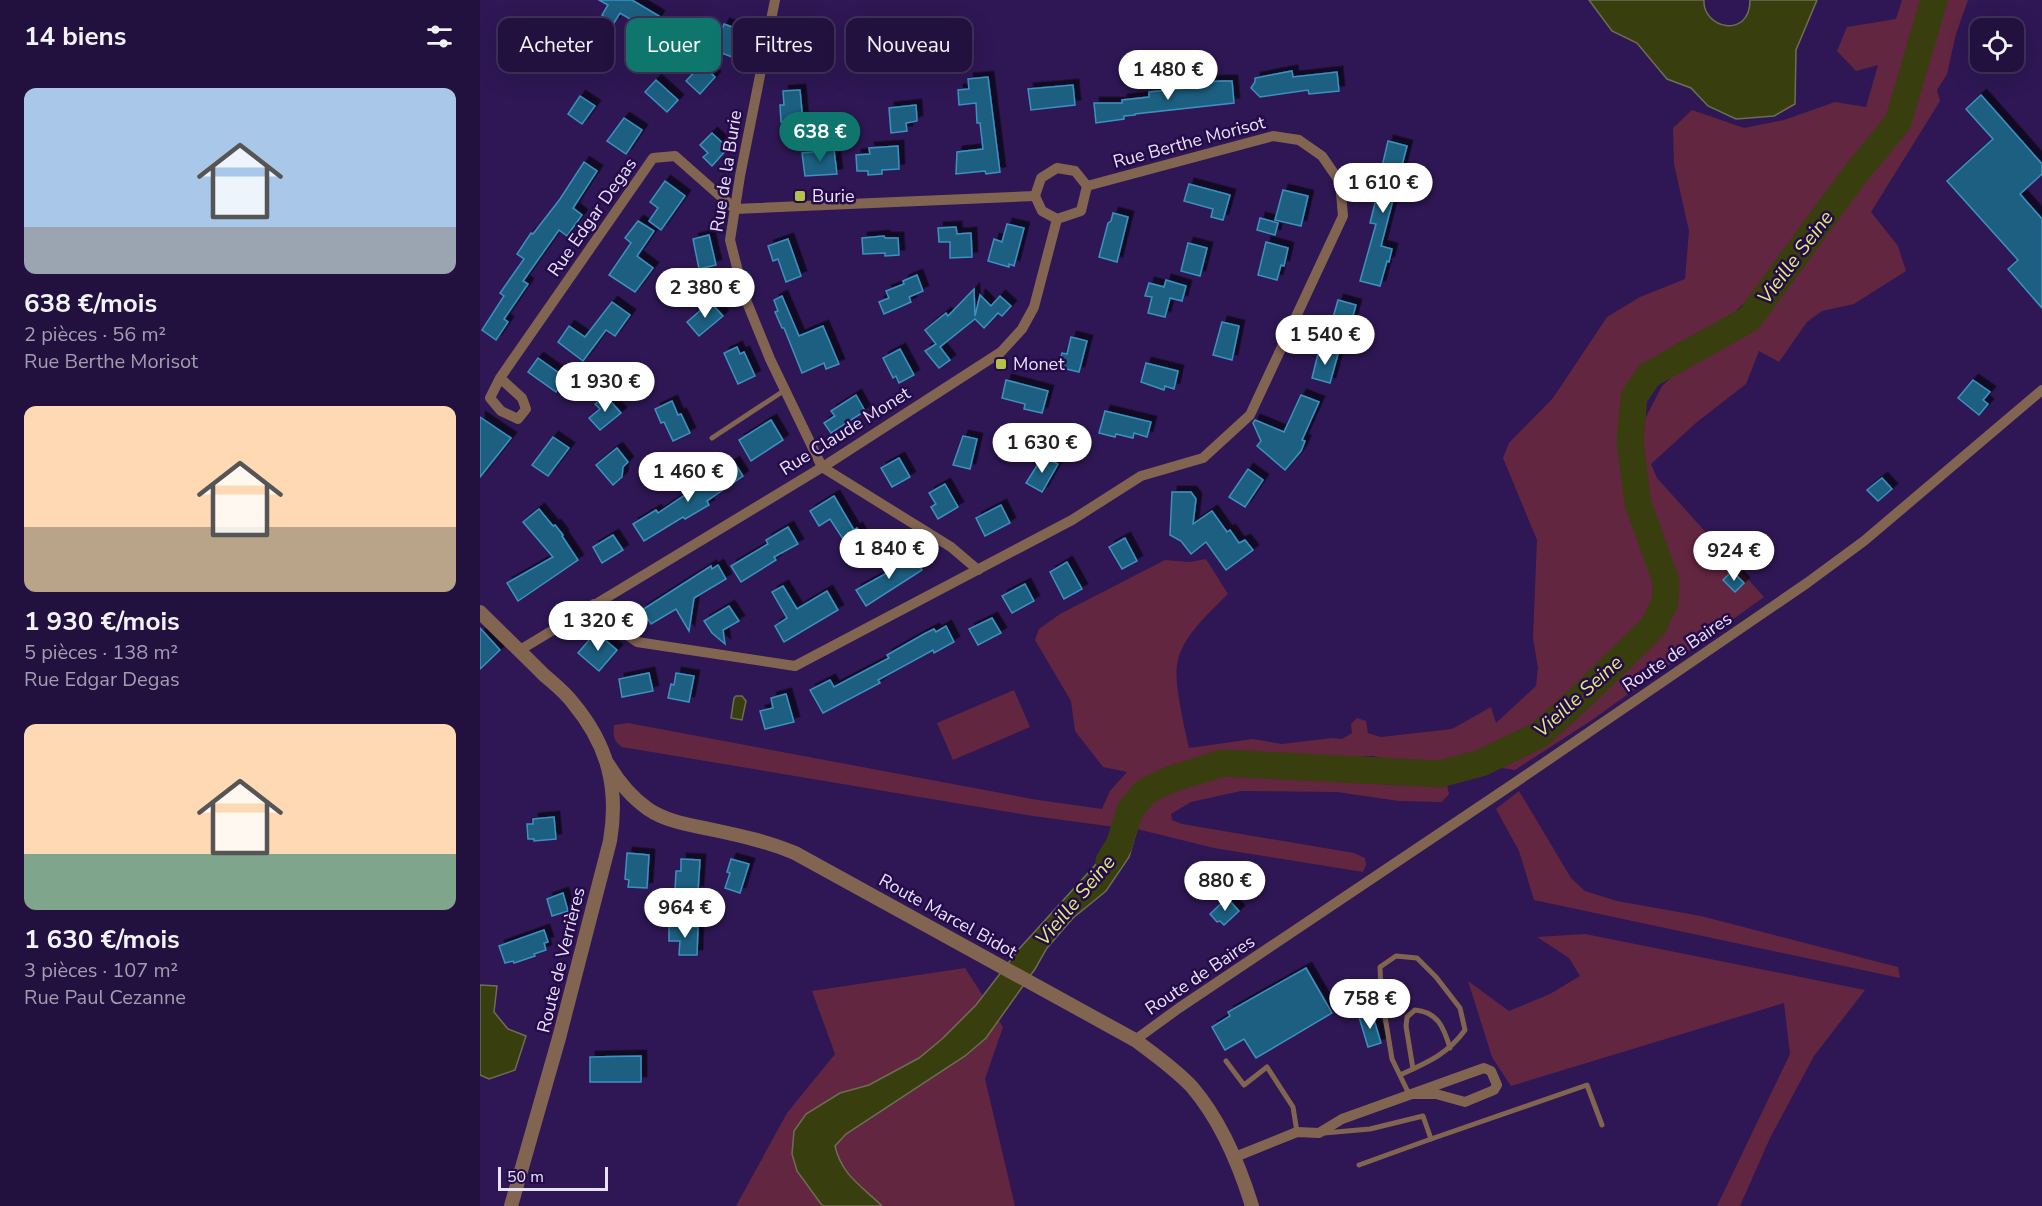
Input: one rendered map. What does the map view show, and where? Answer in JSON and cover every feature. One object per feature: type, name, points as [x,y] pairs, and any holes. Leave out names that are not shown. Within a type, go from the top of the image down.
[{"type":"street","name":"Rue de la Burie","points":[[775,0],[740,176],[730,240],[744,295],[785,390],[822,467]]},
{"type":"street","name":"Rue Berthe Morisot","points":[[978,570],[1072,520],[1141,476],[1203,458],[1250,415],[1343,216],[1340,182],[1322,156],[1299,140],[1274,136],[1087,186]]},
{"type":"street","name":"Rue Edgar Degas","points":[[500,378],[653,158],[675,156],[735,209]]},
{"type":"street","points":[[1057,168],[1075,171],[1087,186],[1081,211],[1057,219],[1042,211],[1035,196],[1041,178],[1057,168]]},
{"type":"street","points":[[735,209],[1035,196]]},
{"type":"street","name":"Rue Claude Monet","points":[[519,650],[822,467],[1000,352],[1022,329],[1034,307],[1057,219]]},
{"type":"street","name":"Route de Baires","points":[[1135,1040],[1807,583],[1864,541],[2042,390]]},
{"type":"street","points":[[594,604],[613,625],[638,642],[795,666],[978,570],[951,547],[822,467]]},
{"type":"street","name":"Route de Verrières","points":[[480,612],[572,701],[589,723],[608,764],[614,809],[610,841],[559,1038],[511,1206]]},
{"type":"street","name":"Route Marcel Bidot","points":[[608,764],[625,789],[659,816],[757,840],[795,853],[1135,1040],[1169,1066],[1192,1088],[1213,1116],[1234,1157],[1252,1206]]},
{"type":"street","points":[[1234,1157],[1297,1132],[1320,1134],[1342,1119],[1409,1094],[1484,1068],[1491,1071],[1497,1084],[1494,1090],[1465,1102],[1436,1094],[1409,1094]]},
{"type":"lane","points":[[712,438],[785,390]]},
{"type":"lane","points":[[1400,1075],[1450,1048],[1465,1030],[1460,1008],[1436,977],[1417,958],[1396,956],[1380,967],[1381,984],[1392,1059],[1409,1094]]},
{"type":"lane","points":[[1413,1069],[1406,1026],[1407,1017],[1415,1010],[1425,1011],[1440,1021],[1450,1048]]},
{"type":"lane","points":[[1226,1061],[1244,1084],[1267,1067],[1293,1107],[1297,1132]]},
{"type":"lane","points":[[1359,1165],[1587,1085],[1602,1125]]},
{"type":"lane","points":[[1320,1134],[1370,1129],[1423,1116],[1431,1139]]},
{"type":"shaded area","points":[[1902,0],[1929,0],[1891,117],[1864,147],[1760,287],[1734,313],[1670,348],[1645,367],[1627,393],[1624,456],[1632,509],[1662,583],[1659,606],[1646,627],[1543,728],[1516,742],[1461,763],[1422,768],[1373,756],[1315,759],[1241,756],[1182,767],[1145,784],[1128,798],[1115,827],[1033,816],[622,747],[615,740],[614,725],[628,723],[1032,799],[1102,809],[1110,791],[1127,772],[1103,767],[1075,731],[1071,701],[1035,640],[1039,629],[1060,614],[1165,560],[1190,562],[1206,559],[1228,594],[1190,635],[1177,665],[1180,706],[1189,748],[1253,739],[1282,744],[1332,738],[1342,739],[1352,733],[1351,724],[1357,718],[1366,721],[1368,733],[1381,737],[1452,729],[1491,707],[1496,723],[1536,686],[1538,668],[1533,638],[1537,540],[1503,458],[1509,443],[1553,398],[1607,317],[1640,297],[1685,279],[1689,231],[1674,164],[1673,128],[1692,110],[1744,128],[1784,120],[1835,102],[1866,107],[1878,65],[1856,71],[1837,51],[1847,27],[1896,19]]},
{"type":"shaded area","points":[[1945,0],[1968,0],[1956,34],[1947,74],[1937,90],[1940,101],[1871,212],[1898,246],[1906,271],[1854,304],[1822,311],[1807,322],[1779,362],[1759,351],[1746,384],[1697,422],[1651,464],[1657,478],[1764,597],[1592,720],[1515,770],[1489,766],[1514,755],[1551,733],[1654,636],[1670,607],[1671,580],[1648,509],[1637,446],[1645,419],[1662,386],[1692,358],[1736,341],[1906,119],[1919,94]]},
{"type":"shaded area","points":[[1014,690],[1030,727],[953,760],[937,723]]},
{"type":"shaded area","points":[[1229,774],[1436,783],[1447,785],[1449,794],[1442,802],[1399,801],[1337,792],[1241,791],[1191,802],[1171,814],[1172,820],[1182,824],[1354,853],[1365,858],[1366,865],[1363,872],[1214,848],[1137,829],[1141,808],[1152,795],[1184,782]]},
{"type":"shaded area","points":[[1519,791],[1571,878],[1585,891],[1617,901],[1701,916],[1898,967],[1900,978],[1534,900],[1519,851],[1496,809]]},
{"type":"shaded area","points":[[1585,934],[1865,990],[1814,1056],[1770,1138],[1740,1206],[1717,1206],[1790,1054],[1784,1003],[1511,1086],[1492,1057],[1468,981],[1509,1011],[1550,994],[1580,976],[1569,958],[1537,937]]},
{"type":"shaded area","points":[[965,968],[1003,1027],[985,1079],[1015,1206],[736,1206],[787,1113],[835,1054],[812,991]]},
{"type":"water","points":[[1589,0],[1704,0],[1705,10],[1710,17],[1726,26],[1743,21],[1748,13],[1750,0],[1817,0],[1796,50],[1795,104],[1774,116],[1736,119],[1708,106],[1691,88],[1667,79],[1637,43],[1612,31]]},
{"type":"water","points":[[736,696],[742,696],[746,701],[742,720],[731,718]]},
{"type":"water","points":[[1115,827],[1137,829],[1129,857],[1106,891],[1073,918],[1047,948],[1035,969],[986,1038],[965,1056],[846,1134],[835,1146],[842,1165],[848,1173],[882,1206],[824,1206],[821,1204],[797,1171],[792,1154],[794,1131],[806,1114],[840,1093],[869,1085],[919,1058],[942,1039],[976,1005],[1019,949],[1097,863],[1106,850]]},
{"type":"water","points":[[480,985],[497,986],[494,1012],[508,1029],[526,1036],[515,1070],[489,1079],[480,1075]]},
{"type":"building","points":[[599,0],[632,0],[659,16],[658,18],[628,18],[620,13],[614,23],[614,18],[606,18],[602,15],[608,5]]},
{"type":"building","points":[[724,24],[733,27],[732,57],[721,53],[721,32]]},
{"type":"building","points":[[1292,71],[1293,77],[1337,72],[1339,91],[1309,94],[1308,90],[1260,97],[1251,88],[1255,78]]},
{"type":"building","points":[[694,72],[710,72],[715,77],[700,94],[686,81]]},
{"type":"building","points":[[988,77],[1000,172],[956,174],[957,152],[983,149],[980,123],[977,123],[976,103],[959,105],[958,90],[969,89],[968,79]]},
{"type":"building","points":[[656,80],[678,100],[667,112],[645,92]]},
{"type":"building","points":[[1232,81],[1234,103],[1135,114],[1124,116],[1124,119],[1096,123],[1094,103],[1122,103],[1122,100],[1149,97],[1149,92],[1198,87],[1198,83]]},
{"type":"building","points":[[1073,85],[1075,105],[1031,110],[1028,89]]},
{"type":"building","points":[[800,90],[804,133],[787,135],[786,122],[781,122],[780,105],[784,105],[783,91]]},
{"type":"building","points":[[1981,95],[2042,164],[2042,174],[2020,194],[2042,219],[2042,308],[2008,269],[2018,260],[1947,181],[1993,139],[1966,109]]},
{"type":"building","points":[[580,96],[595,106],[582,124],[568,114]]},
{"type":"building","points":[[916,105],[917,121],[906,123],[907,131],[891,133],[889,108]]},
{"type":"building","points":[[624,118],[642,130],[626,154],[607,141]]},
{"type":"building","points":[[712,133],[728,148],[712,166],[703,157],[708,153],[700,145]]},
{"type":"building","points":[[1388,141],[1407,146],[1381,246],[1392,249],[1380,286],[1360,281],[1376,224],[1370,223]]},
{"type":"building","points":[[898,146],[899,169],[882,170],[882,174],[868,175],[868,171],[857,171],[856,155],[870,154],[869,148]]},
{"type":"building","points":[[834,150],[837,174],[805,176],[802,153]]},
{"type":"building","points":[[584,162],[597,171],[573,208],[582,215],[567,236],[559,230],[523,281],[528,284],[504,319],[508,322],[496,340],[482,330],[504,296],[500,293],[524,259],[517,254],[531,233],[533,234],[560,199]]},
{"type":"building","points":[[665,181],[685,196],[661,230],[649,221],[658,208],[650,202]]},
{"type":"building","points":[[1189,184],[1230,195],[1223,220],[1211,217],[1213,209],[1184,201]]},
{"type":"building","points":[[1283,190],[1308,196],[1301,226],[1275,220]]},
{"type":"building","points":[[1113,213],[1128,217],[1117,262],[1099,257]]},
{"type":"building","points":[[1260,218],[1278,223],[1275,235],[1257,230]]},
{"type":"building","points":[[638,221],[654,231],[637,256],[653,268],[635,292],[609,275],[631,243],[625,238]]},
{"type":"building","points":[[1007,224],[1024,228],[1014,266],[1009,264],[1009,267],[988,261],[994,239],[1002,242]]},
{"type":"building","points":[[956,227],[957,234],[971,233],[972,257],[950,258],[950,242],[939,242],[938,228]]},
{"type":"building","points":[[709,235],[716,265],[699,269],[693,239]]},
{"type":"building","points":[[884,236],[885,238],[898,238],[899,255],[863,254],[862,238]]},
{"type":"building","points":[[788,239],[801,276],[786,282],[778,259],[773,261],[768,246]]},
{"type":"building","points":[[1266,242],[1288,248],[1284,266],[1281,265],[1277,280],[1258,275]]},
{"type":"building","points":[[1188,243],[1207,248],[1200,276],[1181,271]]},
{"type":"building","points":[[917,275],[923,291],[909,297],[911,302],[884,314],[879,302],[889,298],[886,291],[904,284],[903,281]]},
{"type":"building","points":[[1166,280],[1186,286],[1182,301],[1170,298],[1165,317],[1148,313],[1152,297],[1145,296],[1149,283],[1164,287]]},
{"type":"building","points":[[974,289],[975,316],[980,295],[991,306],[1000,296],[1011,306],[1002,316],[998,313],[984,328],[975,319],[940,347],[950,360],[939,368],[925,351],[936,344],[925,330],[946,313],[948,316]]},
{"type":"building","points":[[782,296],[799,336],[823,326],[839,364],[826,369],[824,363],[802,373],[775,312],[778,311],[774,300]]},
{"type":"building","points":[[1338,300],[1356,305],[1348,333],[1330,328]]},
{"type":"building","points":[[612,302],[630,315],[615,336],[606,330],[583,361],[558,342],[569,326],[585,337]]},
{"type":"building","points":[[710,302],[723,316],[699,336],[687,322]]},
{"type":"building","points":[[1222,322],[1239,326],[1232,360],[1213,355]]},
{"type":"building","points":[[1071,337],[1087,341],[1079,372],[1058,367],[1062,353],[1067,354]]},
{"type":"building","points":[[737,347],[740,354],[744,352],[755,376],[738,384],[724,353]]},
{"type":"building","points":[[900,349],[914,375],[899,383],[896,376],[893,378],[883,358]]},
{"type":"building","points":[[1319,350],[1338,354],[1330,383],[1312,378]]},
{"type":"building","points":[[538,358],[566,378],[556,392],[528,372]]},
{"type":"building","points":[[1146,363],[1178,371],[1174,389],[1165,386],[1164,390],[1141,382]]},
{"type":"building","points":[[1006,380],[1048,391],[1042,413],[1024,409],[1025,404],[1002,398]]},
{"type":"building","points":[[1973,380],[1990,392],[1983,400],[1988,404],[1979,415],[1958,398]]},
{"type":"building","points":[[605,395],[621,413],[600,430],[589,418],[600,409],[595,404]]},
{"type":"building","points":[[856,395],[865,411],[831,433],[824,423],[835,416],[831,411]]},
{"type":"building","points":[[1301,395],[1319,402],[1302,440],[1305,441],[1301,451],[1285,470],[1257,446],[1261,441],[1253,423],[1255,420],[1284,432]]},
{"type":"building","points":[[672,401],[690,433],[673,441],[655,409]]},
{"type":"building","points":[[1105,411],[1151,422],[1147,437],[1134,433],[1133,438],[1099,433]]},
{"type":"building","points":[[480,417],[511,438],[480,477]]},
{"type":"building","points":[[771,420],[783,440],[751,461],[739,440]]},
{"type":"building","points":[[963,436],[977,439],[970,469],[953,465]]},
{"type":"building","points":[[553,437],[569,448],[548,476],[532,465]]},
{"type":"building","points":[[617,448],[628,462],[623,467],[622,477],[613,485],[596,465]]},
{"type":"building","points":[[1043,456],[1058,464],[1042,492],[1026,483]]},
{"type":"building","points":[[899,458],[910,477],[892,487],[881,468]]},
{"type":"building","points":[[734,462],[743,476],[707,501],[709,505],[685,519],[683,517],[644,541],[633,524],[656,510],[658,513]]},
{"type":"building","points":[[1248,469],[1263,480],[1245,507],[1229,497]]},
{"type":"building","points":[[1882,478],[1892,489],[1878,501],[1867,490]]},
{"type":"building","points":[[945,484],[958,507],[938,519],[931,507],[936,504],[929,493]]},
{"type":"building","points":[[1172,492],[1191,492],[1196,499],[1193,524],[1212,511],[1227,532],[1230,530],[1239,543],[1245,540],[1253,550],[1226,570],[1206,542],[1191,554],[1181,541],[1170,535]]},
{"type":"building","points":[[834,496],[854,530],[857,528],[870,550],[856,559],[830,519],[819,526],[810,511]]},
{"type":"building","points":[[1001,505],[1010,523],[985,536],[976,518]]},
{"type":"building","points":[[539,509],[563,535],[578,560],[518,601],[507,583],[553,557],[523,522]]},
{"type":"building","points":[[788,527],[798,544],[774,557],[776,560],[741,582],[731,566],[768,544],[766,540]]},
{"type":"building","points":[[613,535],[623,550],[602,563],[593,547]]},
{"type":"building","points":[[1125,538],[1137,561],[1122,569],[1109,547]]},
{"type":"building","points":[[912,554],[922,570],[866,606],[856,590],[896,568],[894,565]]},
{"type":"building","points":[[1067,562],[1082,589],[1064,599],[1050,572]]},
{"type":"building","points":[[718,565],[726,579],[694,598],[689,631],[676,609],[651,624],[642,610],[711,566],[712,569]]},
{"type":"building","points":[[1732,571],[1744,583],[1735,592],[1723,580]]},
{"type":"building","points":[[1025,584],[1034,601],[1012,613],[1002,596]]},
{"type":"building","points":[[783,586],[797,609],[827,591],[838,610],[784,642],[775,626],[787,618],[772,592]]},
{"type":"building","points":[[729,606],[739,621],[723,630],[725,644],[712,633],[704,621]]},
{"type":"building","points":[[992,618],[1001,633],[978,645],[969,629]]},
{"type":"building","points":[[946,626],[954,642],[934,653],[933,650],[878,680],[880,683],[823,713],[810,690],[830,680],[834,687],[889,658],[887,655],[924,634],[934,629],[936,632]]},
{"type":"building","points":[[480,628],[500,650],[480,669]]},
{"type":"building","points":[[596,632],[617,650],[599,671],[578,653]]},
{"type":"building","points":[[649,673],[653,691],[622,697],[619,679]]},
{"type":"building","points":[[676,673],[694,676],[689,702],[668,698]]},
{"type":"building","points":[[786,694],[794,722],[765,729],[760,711],[773,708],[771,698]]},
{"type":"building","points":[[554,817],[556,839],[534,841],[534,839],[528,839],[527,824],[533,824],[533,819]]},
{"type":"building","points":[[627,853],[649,855],[647,888],[628,887],[629,880],[625,879]]},
{"type":"building","points":[[681,859],[700,860],[698,891],[675,890],[676,871],[681,871]]},
{"type":"building","points":[[731,859],[749,864],[740,893],[725,888],[730,873],[727,872]]},
{"type":"building","points":[[563,893],[568,911],[552,916],[547,899]]},
{"type":"building","points":[[1227,898],[1239,911],[1224,925],[1220,921],[1217,922],[1210,914]]},
{"type":"building","points":[[669,926],[698,927],[697,955],[679,955],[680,941],[669,941]]},
{"type":"building","points":[[544,930],[548,942],[544,943],[546,950],[514,963],[513,961],[505,963],[499,946]]},
{"type":"building","points":[[1306,968],[1332,1013],[1256,1058],[1244,1039],[1225,1050],[1212,1027],[1230,1016],[1228,1012]]},
{"type":"building","points":[[1372,1013],[1381,1043],[1368,1047],[1359,1017]]},
{"type":"building","points":[[641,1056],[641,1082],[590,1082],[590,1057]]},
{"type":"waterway","name":"Vieille Seine","points":[[1109,861],[1119,845],[1130,810],[1145,792],[1169,780],[1223,763],[1440,774],[1481,763],[1539,735],[1653,627],[1665,602],[1666,581],[1638,504],[1630,442],[1634,397],[1649,375],[1749,319],[1856,173],[1898,122],[1934,0]]},
{"type":"place","name":"Burie","points":[[800,196]]},
{"type":"place","name":"Monet","points":[[1001,364]]}]
